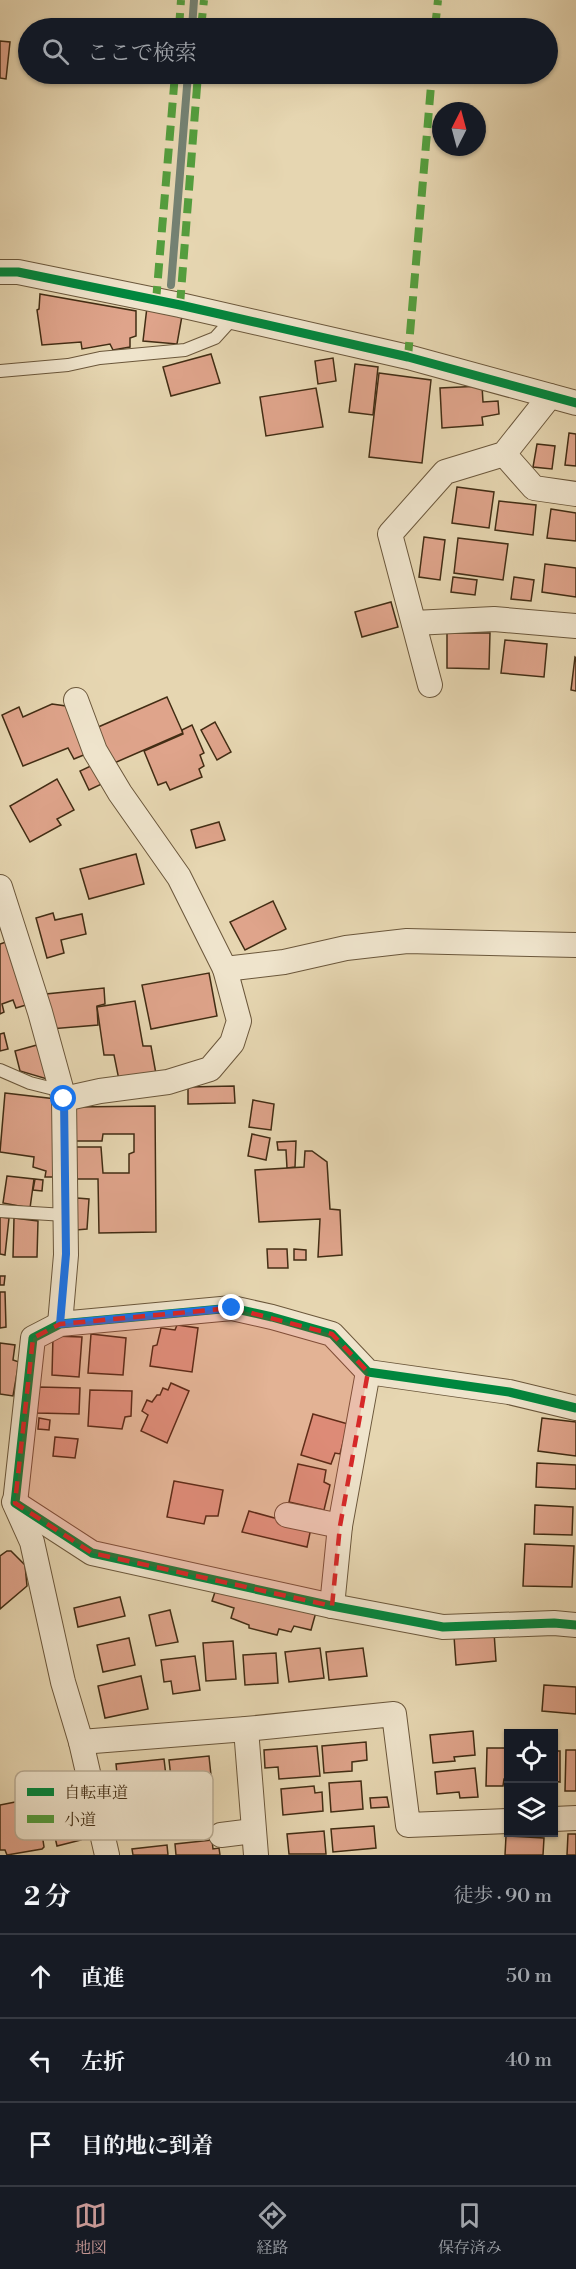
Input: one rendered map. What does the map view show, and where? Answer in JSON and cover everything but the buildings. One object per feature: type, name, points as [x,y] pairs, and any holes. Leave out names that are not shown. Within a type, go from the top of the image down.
[{"type":"street","points":[[0,272],[18,272],[234,317],[408,357],[576,403]]},
{"type":"street","points":[[430,685],[390,534],[446,472],[504,454],[550,396]]},
{"type":"street","points":[[504,454],[534,488],[576,494]]},
{"type":"street","points":[[414,622],[494,619],[576,626]]},
{"type":"street","points":[[63,1095],[168,1082],[210,1069],[232,1043],[239,1021],[225,969],[180,877],[120,793],[95,751],[76,700]]},
{"type":"street","points":[[0,887],[40,1012],[63,1095],[66,1254],[60,1324]]},
{"type":"street","points":[[225,969],[284,962],[346,948],[407,941],[576,945]]},
{"type":"street","points":[[15,1503],[33,1338],[60,1324],[232,1308],[332,1334],[368,1372],[509,1392],[576,1408]]},
{"type":"street","points":[[332,1606],[340,1526],[368,1372]]},
{"type":"street","points":[[0,1483],[15,1503],[32,1542],[63,1682],[88,1771]]},
{"type":"street","points":[[15,1503],[92,1553],[332,1606],[443,1627],[554,1623],[576,1625]]},
{"type":"street","points":[[287,1515],[340,1526]]},
{"type":"street","points":[[81,1742],[394,1714],[408,1825],[504,1821]]},
{"type":"street","points":[[246,1729],[256,1855]]},
{"type":"street","points":[[558,1819],[576,1818]]},
{"type":"street","points":[[220,1835],[253,1831]]},
{"type":"street","points":[[104,1840],[107,1855]]},
{"type":"lane","points":[[0,370],[68,365],[100,358],[185,350],[215,338],[234,317]]},
{"type":"lane","points":[[0,1070],[63,1095]]},
{"type":"lane","points":[[0,1211],[65,1215]]},
{"type":"highlighted area","points":[[232,1308],[332,1334],[368,1372],[340,1526],[332,1606],[92,1553],[15,1503],[33,1338],[60,1324]]},
{"type":"waterway","points":[[193,18],[194,0]]},
{"type":"waterway","points":[[171,285],[187,84]]},
{"type":"marked path","points":[[180,18],[181,0]]},
{"type":"marked path","points":[[202,18],[204,0]]},
{"type":"marked path","points":[[436,18],[438,0]]},
{"type":"marked path","points":[[156,301],[174,84]]},
{"type":"marked path","points":[[180,305],[197,84]]},
{"type":"marked path","points":[[408,357],[431,84]]},
{"type":"cycle path","points":[[0,272],[18,272],[180,305],[408,357],[576,403]]},
{"type":"cycle path","points":[[576,1408],[509,1392],[368,1372],[332,1334],[232,1308],[60,1324],[33,1338],[15,1503],[92,1553],[332,1606],[443,1627],[554,1623],[576,1625]]},
{"type":"route","points":[[64,1099],[66,1254],[60,1324],[232,1308]]}]
